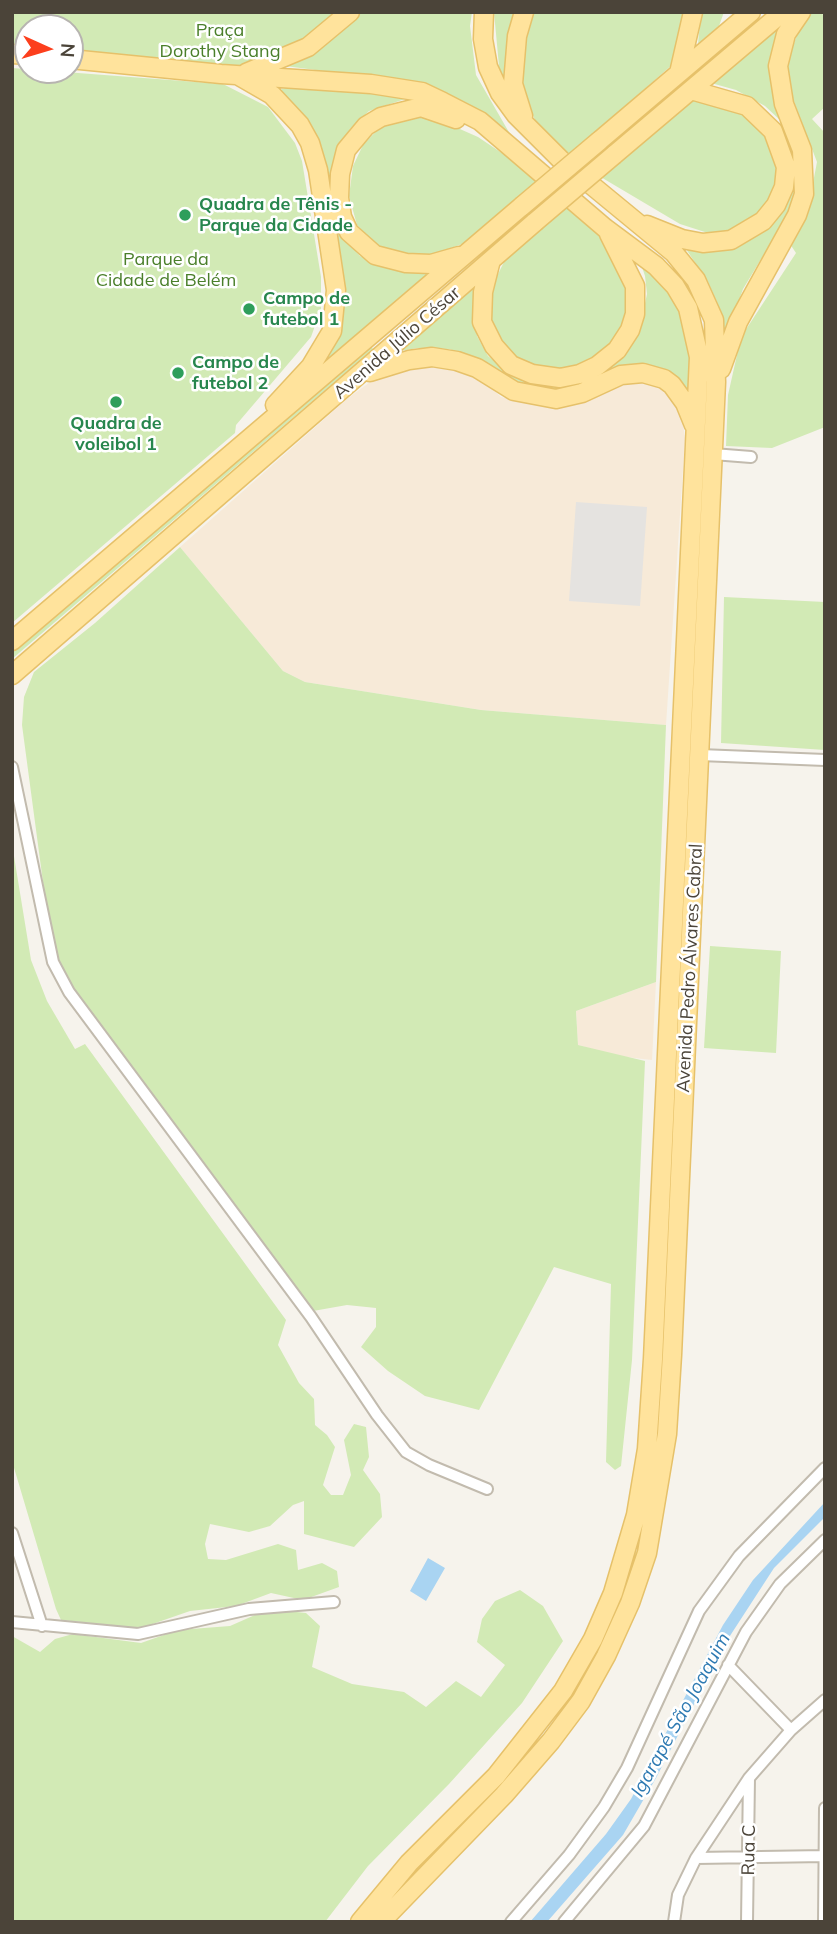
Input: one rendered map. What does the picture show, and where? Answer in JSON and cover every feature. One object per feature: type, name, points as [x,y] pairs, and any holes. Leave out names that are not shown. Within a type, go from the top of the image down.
[{"type":"main road","points":[[239,74],[307,47],[350,12]]},
{"type":"main road","name":"Avenida Pedro Álvares Cabral","points":[[381,1922],[504,1795],[580,1701],[630,1603],[647,1553],[659,1498],[667,1434],[700,755],[716,339],[708,301],[696,280],[674,253],[561,160],[526,126],[500,93],[488,67],[483,39],[484,12]]},
{"type":"main road","points":[[524,12],[517,36],[513,83],[526,126]]},
{"type":"main road","points":[[678,75],[693,12]]},
{"type":"main road","name":"Avenida Júlio César","points":[[12,641],[751,12]]},
{"type":"main road","name":"Avenida Júlio César","points":[[12,675],[535,222],[783,12]]},
{"type":"main road","points":[[716,382],[738,322],[797,215],[804,194],[802,149],[784,104],[778,66],[786,34],[801,12]]},
{"type":"main road","points":[[84,60],[371,84],[422,92],[480,121],[527,159]]},
{"type":"main road","points":[[229,456],[311,366],[332,331],[336,310],[336,290],[318,170],[310,143],[300,125],[272,95],[239,74]]},
{"type":"main road","points":[[634,219],[682,239],[703,243],[719,242],[753,230],[770,214],[780,198],[786,167],[774,131],[747,106],[691,90]]},
{"type":"main road","points":[[466,254],[430,264],[406,263],[375,255],[363,246],[349,232],[342,217],[340,174],[346,150],[366,126],[381,117],[421,107],[474,127],[510,152],[527,159]]},
{"type":"main road","name":"Avenida Pedro Álvares Cabral","points":[[360,1922],[409,1863],[496,1776],[563,1690],[593,1639],[613,1593],[636,1515],[647,1449],[699,357],[688,307],[675,286],[656,266],[605,228],[527,159]]},
{"type":"main road","points":[[491,260],[483,292],[482,322],[494,346],[511,365],[532,374],[560,378],[580,374],[597,366],[617,350],[630,330],[635,314],[635,286],[605,228]]},
{"type":"main road","points":[[360,376],[402,362],[432,358],[457,361],[477,368],[524,396],[556,399],[596,388],[621,375],[653,374],[664,379],[678,393],[690,411],[696,432]]},
{"type":"street","points":[[713,454],[751,457]]},
{"type":"street","points":[[700,755],[825,760]]},
{"type":"street","points":[[12,767],[53,962],[69,992],[303,1306],[406,1452],[429,1465],[487,1489]]},
{"type":"street","points":[[511,1922],[569,1855],[604,1807],[627,1768],[699,1611],[739,1556],[825,1468]]},
{"type":"street","points":[[12,1534],[42,1626]]},
{"type":"street","points":[[564,1922],[644,1826],[746,1632],[780,1584],[825,1540]]},
{"type":"street","points":[[12,1622],[138,1634],[248,1609],[334,1602]]},
{"type":"street","points":[[728,1665],[791,1730]]},
{"type":"street","points":[[674,1922],[678,1895],[696,1858],[749,1778],[791,1730],[825,1700]]},
{"type":"street","name":"Rua C","points":[[747,1922],[749,1778]]},
{"type":"street","points":[[824,1922],[825,1808]]},
{"type":"street","points":[[696,1858],[824,1856]]},
{"type":"shaded area","points":[[417,366],[449,368],[477,375],[501,397],[550,406],[632,378],[658,383],[681,408],[685,439],[666,725],[481,710],[305,682],[283,671],[180,547],[347,399],[381,374]]},
{"type":"shaded area","points":[[576,502],[647,507],[640,606],[569,601]]},
{"type":"shaded area","points":[[656,982],[652,1060],[617,1056],[578,1045],[576,1011]]},
{"type":"green space","name":"Praça Dorothy Stang","points":[[12,12],[347,12],[293,52],[247,63],[225,73],[84,60],[84,14],[14,14],[12,53]]},
{"type":"green space","points":[[362,12],[472,12],[470,26],[476,75],[510,134],[469,105],[435,90],[408,82],[285,66],[337,34]]},
{"type":"green space","points":[[494,12],[516,12],[510,29],[508,78],[500,77]]},
{"type":"green space","points":[[530,12],[685,12],[673,64],[568,157],[536,122],[524,95],[521,63],[524,27]]},
{"type":"green space","points":[[701,12],[724,12],[719,26],[698,44]]},
{"type":"green space","points":[[791,12],[777,37],[800,177],[790,211],[743,289],[729,328],[722,328],[717,302],[708,282],[682,243],[746,241],[765,230],[784,211],[793,185],[795,162],[792,141],[782,122],[765,106],[736,90],[711,83]]},
{"type":"green space","points":[[813,12],[822,12],[825,22],[825,107],[812,119],[825,133],[825,427],[772,448],[726,446],[728,395],[741,337],[796,253],[788,241],[808,209],[817,162],[788,86],[788,58],[804,18]]},
{"type":"green space","name":"Parque da Cidade de Belém","points":[[12,68],[14,84],[84,84],[84,73],[223,84],[268,107],[295,143],[302,161],[321,277],[321,309],[311,337],[236,425],[235,433],[12,623]]},
{"type":"green space","points":[[285,88],[382,93],[405,99],[369,111],[351,128],[337,148],[331,172],[333,199],[345,239],[360,256],[391,267],[432,271],[320,368],[338,321],[308,122],[280,90]]},
{"type":"green space","points":[[695,95],[731,104],[771,136],[780,165],[766,211],[729,231],[708,233],[680,224],[599,176]]},
{"type":"green space","points":[[412,116],[444,122],[478,137],[542,180],[465,243],[434,254],[409,256],[378,249],[357,225],[349,196],[353,166],[363,145],[381,126]]},
{"type":"green space","points":[[568,203],[606,239],[625,271],[629,297],[624,323],[608,349],[586,362],[559,372],[525,363],[508,350],[493,332],[490,309],[493,284],[504,262]]},
{"type":"green space","points":[[638,255],[672,294],[688,334],[691,398],[672,374],[650,365],[628,364],[591,381],[558,390],[530,389],[480,360],[449,349],[418,348],[393,352],[479,278],[475,302],[477,336],[488,356],[514,376],[569,383],[639,331],[647,294]]},
{"type":"green space","points":[[370,345],[373,349],[12,659],[12,652]]},
{"type":"green space","points":[[180,547],[283,671],[305,682],[481,710],[666,725],[656,982],[576,1011],[578,1045],[645,1061],[632,1360],[621,1466],[615,1470],[606,1462],[611,1284],[554,1267],[479,1410],[425,1396],[388,1371],[361,1347],[376,1327],[376,1308],[347,1305],[313,1311],[69,986],[51,942],[22,725],[24,697],[34,672],[95,623]]},
{"type":"green space","points":[[724,597],[825,602],[825,750],[721,743]]},
{"type":"green space","points":[[12,844],[31,960],[47,1001],[75,1049],[85,1044],[286,1320],[278,1345],[299,1383],[314,1399],[315,1425],[327,1435],[335,1447],[323,1485],[331,1495],[343,1495],[351,1475],[344,1440],[354,1424],[366,1427],[369,1457],[363,1470],[380,1494],[382,1517],[354,1547],[304,1534],[304,1501],[293,1505],[270,1526],[249,1532],[210,1524],[205,1544],[208,1559],[226,1560],[278,1544],[296,1550],[298,1570],[322,1563],[337,1571],[339,1587],[303,1600],[271,1593],[236,1606],[190,1611],[141,1628],[61,1620],[56,1609],[12,1461]]},
{"type":"green space","points":[[710,946],[781,951],[776,1053],[704,1048]]},
{"type":"green space","points":[[520,1590],[543,1606],[563,1641],[522,1703],[449,1784],[368,1866],[325,1922],[12,1922],[12,1636],[40,1652],[55,1639],[73,1634],[141,1643],[178,1630],[230,1626],[255,1615],[287,1611],[306,1613],[320,1626],[312,1667],[352,1684],[404,1692],[426,1707],[456,1681],[481,1697],[505,1665],[477,1642],[482,1619],[495,1601]]},
{"type":"water","name":"Igarapé São Joaquim","points":[[825,1502],[825,1517],[774,1568],[726,1642],[656,1778],[623,1835],[547,1922],[530,1922],[606,1834],[631,1799],[723,1625],[753,1580]]},
{"type":"water","points":[[428,1558],[445,1568],[426,1601],[410,1591]]},
{"type":"place","name":"Quadra de Tênis - Parque da Cidade","points":[[185,215]]},
{"type":"place","name":"Campo de futebol 1","points":[[249,309]]},
{"type":"place","name":"Campo de futebol 2","points":[[178,373]]},
{"type":"place","name":"Quadra de voleibol 1","points":[[116,402]]}]
